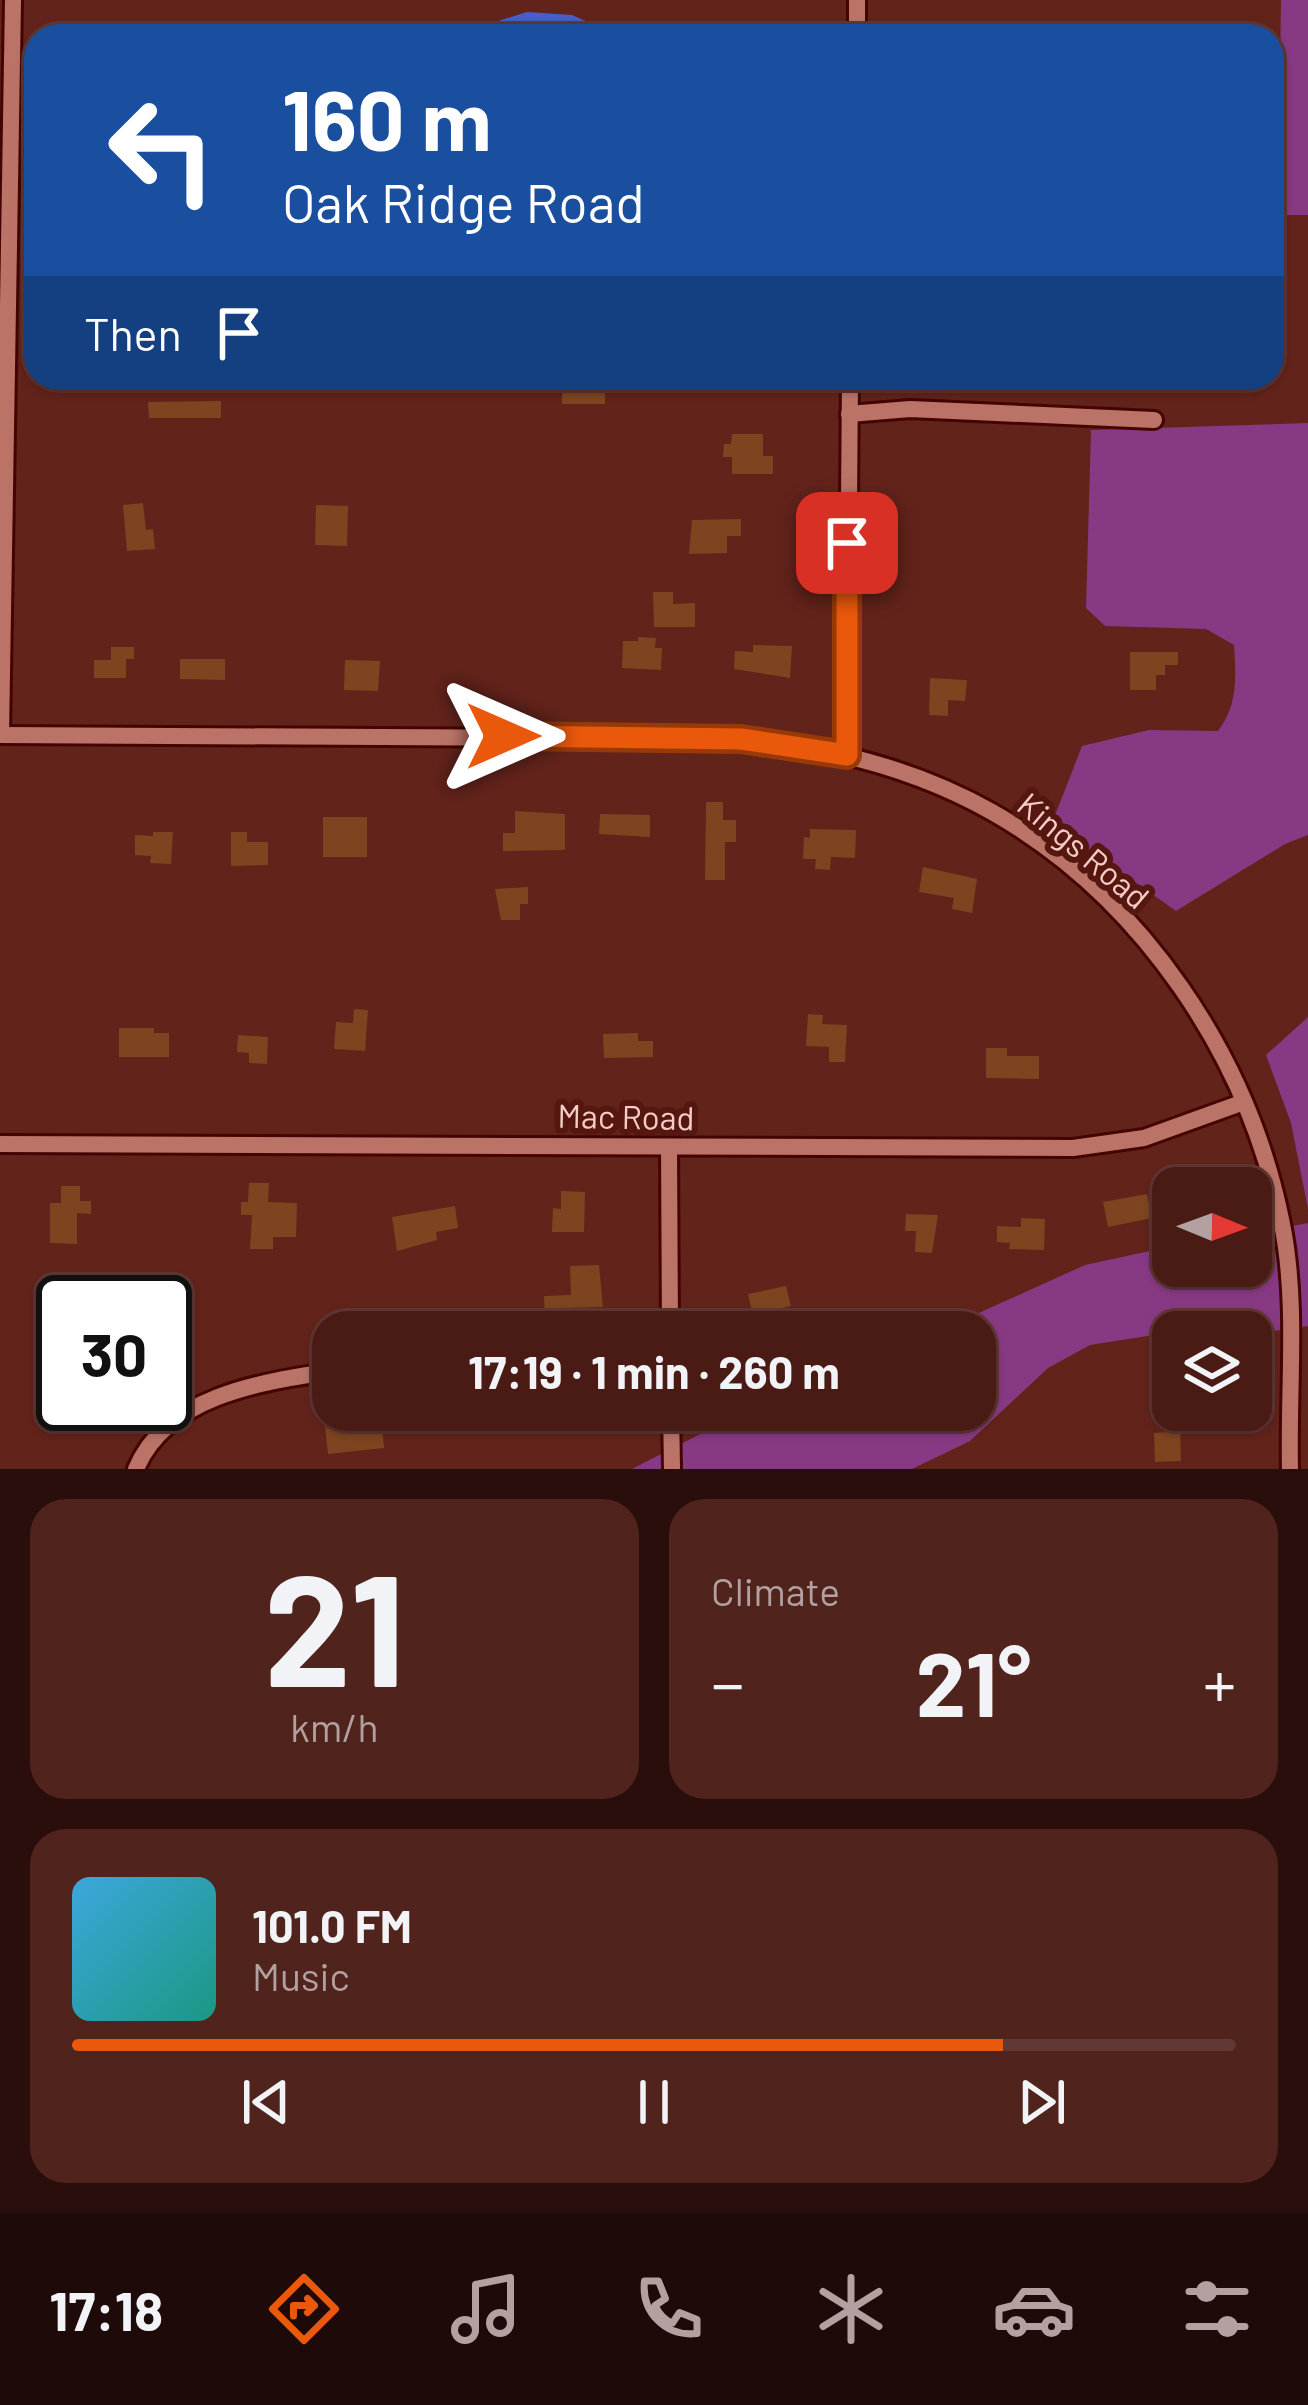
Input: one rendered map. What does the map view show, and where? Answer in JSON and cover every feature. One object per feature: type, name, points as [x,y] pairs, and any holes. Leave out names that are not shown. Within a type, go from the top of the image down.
[{"type":"street","points":[[1,735],[14,0]]},
{"type":"street","points":[[847,755],[850,390]]},
{"type":"street","points":[[849,414],[910,410],[1154,420]]},
{"type":"street","name":"Kings Road","points":[[1,735],[741,739],[847,755],[893,769],[993,813],[1089,884],[1147,944],[1191,1001],[1244,1102],[1265,1156],[1286,1245],[1290,1469]]},
{"type":"street","name":"Mac Road","points":[[0,1144],[1072,1148],[1144,1138],[1244,1102]]},
{"type":"street","points":[[669,1147],[670,1311]]},
{"type":"street","points":[[136,1469],[149,1443],[188,1410],[312,1375]]},
{"type":"street","points":[[671,1431],[672,1469]]},
{"type":"shaded area","points":[[1281,0],[1308,0],[1308,215],[1284,215]]},
{"type":"shaded area","points":[[1308,423],[1308,835],[1285,844],[1176,911],[1052,823],[1082,746],[1149,730],[1218,731],[1234,690],[1234,645],[1206,629],[1105,626],[1086,608],[1091,430]]},
{"type":"shaded area","points":[[1308,1017],[1308,1209],[1291,1123],[1266,1055]]},
{"type":"shaded area","points":[[1308,1223],[1308,1326],[1272,1331],[1272,1311],[1152,1311],[1152,1335],[1090,1345],[1048,1368],[996,1417],[996,1311],[983,1311],[1085,1265],[1152,1251],[1152,1287],[1272,1287],[1272,1230]]},
{"type":"shaded area","points":[[706,1431],[981,1431],[912,1469],[632,1469]]},
{"type":"water","points":[[527,12],[572,15],[592,24],[497,24]]},
{"type":"building","points":[[562,390],[605,390],[605,404],[562,404]]},
{"type":"building","points":[[221,401],[221,418],[149,418],[148,402]]},
{"type":"building","points":[[732,434],[763,434],[763,456],[773,456],[773,474],[732,474],[732,457],[723,457],[724,444],[731,444]]},
{"type":"building","points":[[143,503],[146,530],[153,529],[155,549],[127,551],[123,505]]},
{"type":"building","points":[[316,505],[348,506],[347,546],[315,545]]},
{"type":"building","points":[[741,519],[741,536],[727,536],[727,553],[689,554],[692,520]]},
{"type":"building","points":[[653,592],[673,592],[673,604],[695,603],[695,627],[654,627]]},
{"type":"building","points":[[638,637],[656,638],[655,648],[662,648],[661,670],[622,668],[623,641],[638,641]]},
{"type":"building","points":[[753,645],[792,646],[790,678],[734,669],[735,651],[753,652]]},
{"type":"building","points":[[111,647],[134,647],[134,659],[126,659],[126,678],[94,678],[94,660],[111,660]]},
{"type":"building","points":[[1130,652],[1178,652],[1178,665],[1165,665],[1165,675],[1156,675],[1156,690],[1130,690]]},
{"type":"building","points":[[180,659],[225,659],[225,680],[180,679]]},
{"type":"building","points":[[345,660],[380,661],[378,691],[344,690]]},
{"type":"building","points":[[930,678],[967,680],[965,701],[948,700],[948,716],[929,715]]},
{"type":"building","points":[[706,802],[723,802],[723,820],[736,820],[736,842],[725,842],[725,880],[705,880]]},
{"type":"building","points":[[515,811],[565,814],[565,850],[503,851],[503,833],[515,833]]},
{"type":"building","points":[[600,814],[650,815],[650,837],[599,834]]},
{"type":"building","points":[[323,817],[367,817],[367,857],[323,857]]},
{"type":"building","points":[[810,829],[856,830],[855,858],[831,857],[830,870],[815,869],[816,859],[803,859],[804,837],[810,838]]},
{"type":"building","points":[[153,832],[173,832],[171,864],[150,863],[151,856],[135,855],[135,835],[153,836]]},
{"type":"building","points":[[231,832],[247,832],[247,842],[268,842],[268,865],[231,866]]},
{"type":"building","points":[[923,867],[977,879],[972,913],[952,909],[954,898],[919,892]]},
{"type":"building","points":[[528,887],[528,904],[520,904],[520,920],[501,920],[495,889]]},
{"type":"building","points":[[354,1009],[368,1010],[365,1051],[334,1049],[336,1022],[353,1023]]},
{"type":"building","points":[[808,1014],[823,1015],[822,1024],[847,1025],[845,1062],[829,1062],[829,1047],[806,1046]]},
{"type":"building","points":[[119,1028],[169,1033],[169,1057],[119,1057]]},
{"type":"building","points":[[638,1033],[638,1041],[653,1041],[653,1057],[604,1058],[603,1034]]},
{"type":"building","points":[[238,1035],[268,1037],[267,1064],[249,1063],[249,1053],[237,1052]]},
{"type":"building","points":[[986,1048],[1007,1048],[1007,1056],[1039,1056],[1039,1079],[986,1078]]},
{"type":"building","points":[[249,1183],[269,1183],[268,1202],[297,1203],[296,1237],[273,1237],[273,1249],[250,1249],[252,1215],[241,1215],[241,1202],[248,1202]]},
{"type":"building","points":[[61,1186],[80,1186],[80,1201],[91,1201],[91,1214],[77,1213],[77,1244],[50,1243],[50,1203],[61,1203]]},
{"type":"building","points":[[561,1191],[585,1192],[584,1232],[552,1232],[553,1208],[561,1209]]},
{"type":"building","points":[[1147,1194],[1152,1218],[1108,1227],[1103,1202]]},
{"type":"building","points":[[455,1206],[458,1228],[436,1232],[437,1240],[397,1251],[392,1217]]},
{"type":"building","points":[[906,1214],[938,1215],[932,1253],[915,1252],[916,1231],[905,1231]]},
{"type":"building","points":[[1021,1218],[1045,1219],[1044,1250],[1009,1249],[1010,1243],[997,1242],[997,1226],[1021,1227]]},
{"type":"building","points":[[599,1265],[603,1307],[545,1311],[544,1296],[571,1295],[570,1266]]},
{"type":"building","points":[[786,1286],[791,1306],[752,1311],[748,1294]]},
{"type":"building","points":[[326,1431],[383,1431],[384,1448],[328,1454]]},
{"type":"building","points":[[1180,1431],[1181,1461],[1155,1462],[1154,1433]]},
{"type":"route","points":[[503,736],[741,739],[847,755],[847,543]]}]
